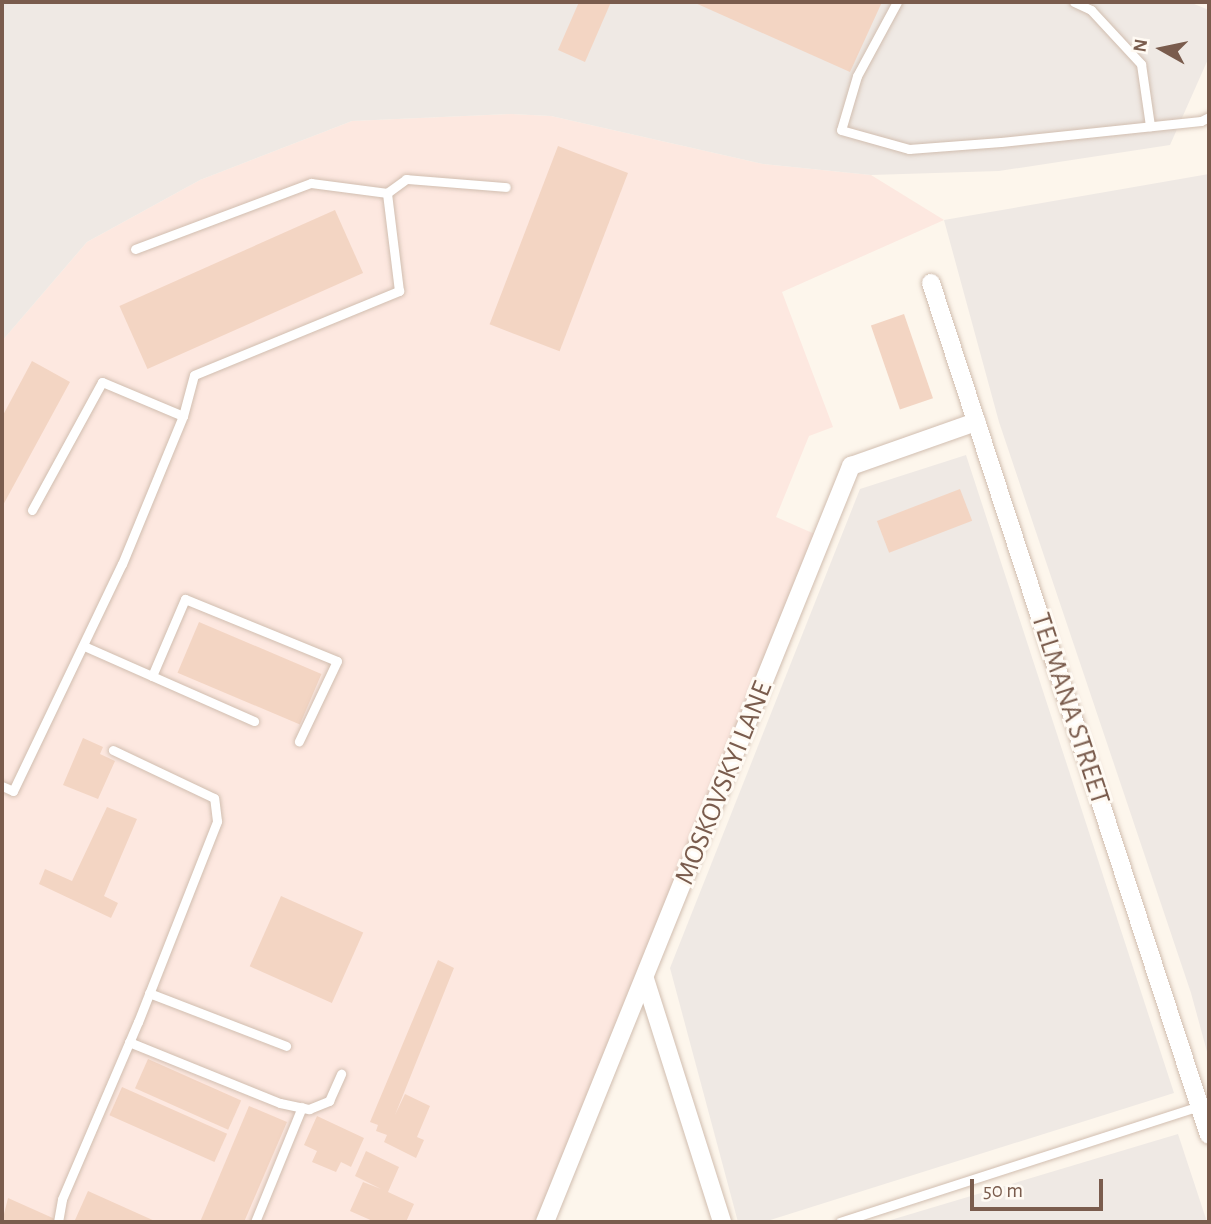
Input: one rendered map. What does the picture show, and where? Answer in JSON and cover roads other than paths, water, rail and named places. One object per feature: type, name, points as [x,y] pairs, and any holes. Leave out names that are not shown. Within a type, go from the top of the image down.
[{"type":"street","name":"TELMANA STREET","points":[[931,283],[1209,1135]]},
{"type":"street","name":"MOSKOVSKYI LANE","points":[[545,1222],[851,466],[976,422]]},
{"type":"street","points":[[645,979],[722,1222]]},
{"type":"lane","points":[[897,2],[857,76],[841,130],[909,149],[1201,121],[1209,117]]},
{"type":"lane","points":[[1074,2],[1091,10],[1141,64],[1150,126]]},
{"type":"lane","points":[[135,248],[311,183],[387,193],[406,179],[506,187]]},
{"type":"lane","points":[[2,786],[13,791],[84,646],[183,416],[194,375],[399,291],[387,193]]},
{"type":"lane","points":[[32,510],[102,382],[183,416]]},
{"type":"lane","points":[[152,676],[185,599],[337,661],[299,741]]},
{"type":"lane","points":[[84,646],[254,721]]},
{"type":"lane","points":[[58,1222],[62,1199],[129,1042],[217,821],[214,798],[113,750]]},
{"type":"lane","points":[[149,993],[286,1046]]},
{"type":"lane","points":[[129,1042],[280,1103],[309,1109],[329,1101],[341,1074]]},
{"type":"lane","points":[[841,1222],[1200,1106]]},
{"type":"lane","points":[[255,1222],[302,1107]]}]
